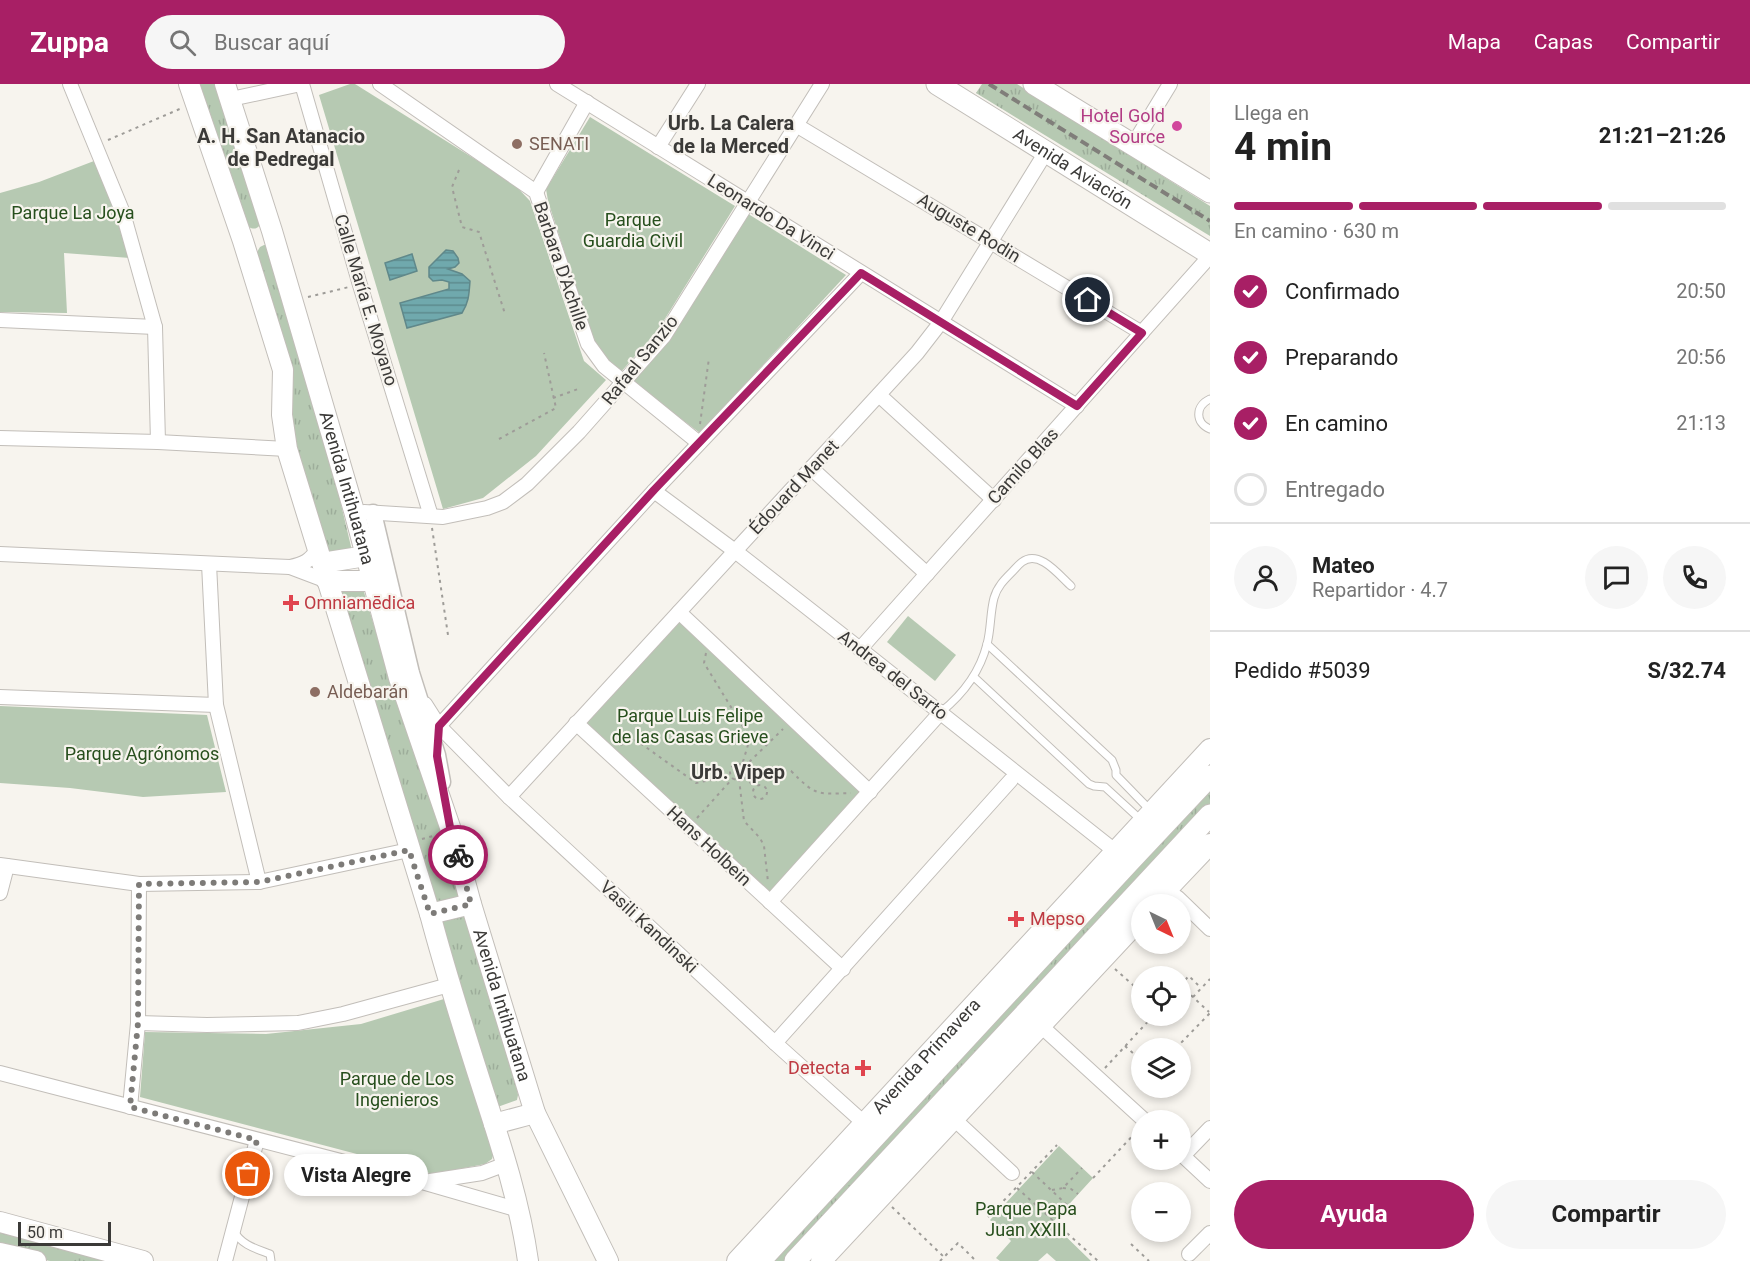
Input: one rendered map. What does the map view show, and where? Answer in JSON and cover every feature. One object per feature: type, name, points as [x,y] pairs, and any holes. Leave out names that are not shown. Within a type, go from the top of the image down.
[{"type":"main road","points":[[1034,84],[1210,192]]},
{"type":"main road","name":"Avenida Aviación","points":[[947,87],[1210,255]]},
{"type":"main road","name":"Avenida Intihuatana","points":[[228,92],[362,518],[366,556],[399,678],[451,828],[471,904],[535,1113],[608,1261]]},
{"type":"main road","points":[[193,93],[243,240],[283,370],[282,415],[287,449],[506,1164],[519,1210],[528,1261]]},
{"type":"main road","points":[[243,240],[272,231]]},
{"type":"main road","points":[[322,564],[366,556]]},
{"type":"main road","points":[[322,564],[373,581]]},
{"type":"main road","points":[[1122,856],[1147,816],[1210,749]]},
{"type":"main road","points":[[1122,856],[1210,776]]},
{"type":"main road","points":[[1157,891],[1210,815]]},
{"type":"main road","points":[[795,1261],[1157,891],[1210,844]]},
{"type":"main road","name":"Avenida Primavera","points":[[737,1261],[864,1123],[1122,856]]},
{"type":"main road","name":"Avenida Primavera","points":[[760,1261],[1122,856]]},
{"type":"main road","points":[[430,914],[471,904]]},
{"type":"main road","points":[[821,1261],[1131,929]]},
{"type":"main road","points":[[494,1124],[535,1113]]},
{"type":"main road","points":[[0,1222],[144,1261]]},
{"type":"main road","points":[[0,1253],[36,1261]]},
{"type":"street","points":[[70,84],[123,213],[155,327],[158,442]]},
{"type":"street","points":[[228,92],[302,84]]},
{"type":"street","name":"Calle María E. Moyano","points":[[302,84],[360,285],[432,516]]},
{"type":"street","name":"Barbara D'Achille","points":[[380,84],[536,192],[588,344],[604,366],[699,443]]},
{"type":"street","name":"Leonardo Da Vinci","points":[[557,84],[1077,406]]},
{"type":"street","points":[[658,147],[698,84]]},
{"type":"street","name":"Rafael Sanzio","points":[[362,518],[443,517],[487,508],[503,502],[527,484],[579,432],[664,336],[822,84]]},
{"type":"street","points":[[1133,145],[1170,84]]},
{"type":"street","points":[[536,192],[586,102]]},
{"type":"street","name":"Auguste Rodin","points":[[796,125],[1142,333]]},
{"type":"street","name":"Édouard Manet","points":[[509,797],[917,353],[941,322],[1046,152]]},
{"type":"street","name":"Camilo Blas","points":[[860,649],[1210,255]]},
{"type":"street","points":[[437,756],[439,726],[457,705],[654,490],[861,273]]},
{"type":"street","points":[[0,320],[155,327]]},
{"type":"street","points":[[879,395],[994,500]]},
{"type":"street","points":[[0,438],[158,442],[287,449]]},
{"type":"street","points":[[812,468],[927,574]]},
{"type":"street","name":"Andrea del Sarto","points":[[654,490],[941,712],[1122,856]]},
{"type":"street","points":[[362,518],[437,756],[451,828]]},
{"type":"street","points":[[0,554],[291,567],[322,564]]},
{"type":"street","points":[[291,567],[311,560],[322,564]]},
{"type":"street","points":[[209,564],[216,705],[259,882]]},
{"type":"street","points":[[679,612],[865,792]]},
{"type":"street","name":"Vasili Kandinski","points":[[416,690],[439,726],[509,797],[864,1123]]},
{"type":"street","points":[[0,697],[216,705]]},
{"type":"street","points":[[426,705],[447,707],[457,705]]},
{"type":"street","points":[[770,902],[865,792],[941,712]]},
{"type":"street","name":"Hans Holbein","points":[[576,723],[843,969]]},
{"type":"street","points":[[437,756],[441,748],[449,745],[461,749]]},
{"type":"street","points":[[775,1043],[1011,780]]},
{"type":"street","points":[[0,893],[4,866],[139,884],[259,882],[408,847]]},
{"type":"street","points":[[130,1107],[138,1023],[139,884]]},
{"type":"street","points":[[1157,891],[1178,898],[1210,929]]},
{"type":"street","points":[[138,1023],[207,1025],[298,1023],[343,1014],[449,984]]},
{"type":"street","points":[[1041,1026],[1133,1110]]},
{"type":"street","points":[[0,1073],[422,1182],[519,1210]]},
{"type":"street","points":[[954,1119],[1012,1173]]},
{"type":"street","points":[[1191,1146],[1210,1128]]},
{"type":"street","points":[[225,1261],[257,1140]]},
{"type":"street","points":[[1191,1163],[1210,1180]]},
{"type":"street","points":[[422,1182],[482,1173],[506,1164]]},
{"type":"street","points":[[1189,1254],[1210,1233]]},
{"type":"lane","points":[[1210,399],[1202,404],[1198,413],[1200,423],[1210,429]]},
{"type":"lane","points":[[941,712],[974,677],[987,644],[996,591],[1021,562],[1029,558],[1037,559],[1071,586]]},
{"type":"lane","points":[[987,644],[1112,760],[1116,775],[1114,780],[1105,787]]},
{"type":"lane","points":[[974,677],[1089,784],[1105,787],[1147,816]]},
{"type":"lane","points":[[1116,775],[1147,816]]},
{"type":"lane","points":[[233,1229],[244,1244],[270,1254],[272,1261]]},
{"type":"path","points":[[95,146],[193,93]]},
{"type":"path","points":[[459,170],[452,187],[462,227],[479,232],[505,314]]},
{"type":"path","points":[[293,301],[360,285]]},
{"type":"path","points":[[499,439],[556,408],[544,353]]},
{"type":"path","points":[[699,443],[709,358]]},
{"type":"path","points":[[553,398],[581,388]]},
{"type":"path","points":[[432,516],[448,635]]},
{"type":"path","points":[[612,748],[636,740],[696,783],[744,777],[746,772],[743,766],[750,738],[704,663],[708,649]]},
{"type":"path","points":[[743,766],[787,724]]},
{"type":"path","points":[[732,777],[730,770],[733,765],[743,766]]},
{"type":"path","points":[[746,772],[791,771],[815,793],[865,792]]},
{"type":"path","points":[[693,823],[732,777]]},
{"type":"path","points":[[744,777],[755,788]]},
{"type":"path","points":[[739,779],[744,821],[760,838],[764,846],[768,883]]},
{"type":"path","points":[[759,785],[764,787],[767,793],[765,797],[759,799],[755,797],[753,791],[755,788],[759,785]]},
{"type":"path","points":[[408,847],[451,828]]},
{"type":"path","points":[[1113,967],[1131,983]]},
{"type":"path","points":[[1191,978],[1201,988]]},
{"type":"path","points":[[1186,1038],[1210,1013],[1193,997],[1210,979]]},
{"type":"path","points":[[1096,1077],[1144,1026]]},
{"type":"path","points":[[1125,1046],[1131,1051]]},
{"type":"path","points":[[1093,1178],[1131,1138]]},
{"type":"path","points":[[1063,1188],[1082,1168]]},
{"type":"path","points":[[1032,1172],[1067,1205]]},
{"type":"path","points":[[1017,1188],[1098,1261]]},
{"type":"path","points":[[1052,1190],[1071,1189],[1078,1194]]},
{"type":"path","points":[[891,1206],[944,1257]]},
{"type":"path","points":[[940,1261],[958,1243],[976,1261]]},
{"type":"path","points":[[1131,1244],[1149,1261]]},
{"type":"green space","points":[[200,84],[215,84],[262,221],[257,228],[249,227]]},
{"type":"green space","points":[[355,84],[513,183],[530,201],[584,361],[606,380],[536,456],[483,498],[443,509],[319,95]]},
{"type":"green space","points":[[982,84],[1017,84],[1210,206],[1210,236],[976,93]]},
{"type":"green space","name":"Parque Guardia Civil","points":[[590,117],[735,206],[658,330],[620,373],[602,357],[593,341],[546,189]]},
{"type":"green space","name":"Parque La Joya","points":[[94,161],[121,221],[130,258],[64,253],[67,313],[0,312],[0,193],[39,182]]},
{"type":"green space","points":[[745,212],[846,275],[700,433],[629,380]]},
{"type":"green space","points":[[264,245],[269,245],[332,466],[353,555],[330,560],[292,434],[285,355],[257,252]]},
{"type":"green space","points":[[340,590],[364,592],[390,679],[449,855],[461,901],[434,909]]},
{"type":"green space","points":[[908,616],[956,655],[935,681],[887,642]]},
{"type":"green space","name":"Parque Luis Felipe de las Casas Grieve","points":[[679,618],[863,792],[768,896],[583,723]]},
{"type":"green space","name":"Parque Agrónomos","points":[[0,706],[207,715],[226,792],[143,797],[70,788],[0,783]]},
{"type":"green space","points":[[1210,790],[1210,804],[786,1261],[773,1261]]},
{"type":"green space","points":[[464,911],[515,1069],[517,1100],[492,1109],[438,919]]},
{"type":"green space","name":"Parque de Los Ingenieros","points":[[444,999],[494,1152],[492,1159],[485,1164],[433,1174],[140,1097],[145,1032],[266,1034],[361,1024]]},
{"type":"green space","name":"Parque Papa Juan XXIII","points":[[1059,1146],[1093,1178],[1052,1223],[1091,1261],[1056,1261],[1047,1253],[1038,1261],[1000,1261],[996,1258],[1011,1241],[990,1220]]},
{"type":"green space","points":[[0,1228],[123,1261],[50,1261],[0,1248]]},
{"type":"water","points":[[446,250],[453,251],[459,263],[448,269],[462,274],[470,281],[468,298],[462,313],[407,328],[400,303],[449,289],[449,282],[433,281],[429,277],[429,267]]},
{"type":"water","points":[[412,254],[417,271],[390,280],[385,263]]},
{"type":"railway","points":[[989,84],[1210,221]]},
{"type":"way so far","points":[[248,1174],[257,1140],[130,1107],[138,1023],[139,884],[259,882],[409,850],[430,914],[471,904],[458,855]]},
{"type":"place","name":"Hotel Gold Source","points":[[1177,126]]},
{"type":"place","name":"SENATI","points":[[517,144]]},
{"type":"place","name":"Omniamēdica","points":[[291,603]]},
{"type":"place","name":"Aldebarán","points":[[315,692]]},
{"type":"place","name":"Mepso","points":[[1016,919]]},
{"type":"place","name":"Detecta","points":[[863,1068]]},
{"type":"place","name":"Vista Alegre","points":[[248,1174]]},
{"type":"district","name":"Urb. La Calera de la Merced","points":[[731,134]]},
{"type":"district","name":"A. H. San Atanacio de Pedregal","points":[[281,148]]},
{"type":"district","name":"Urb. Vipep","points":[[738,772]]},
{"type":"route","points":[[458,855],[450,827],[437,756],[439,726],[654,490],[861,273],[1077,406],[1142,333],[1088,300]]}]
